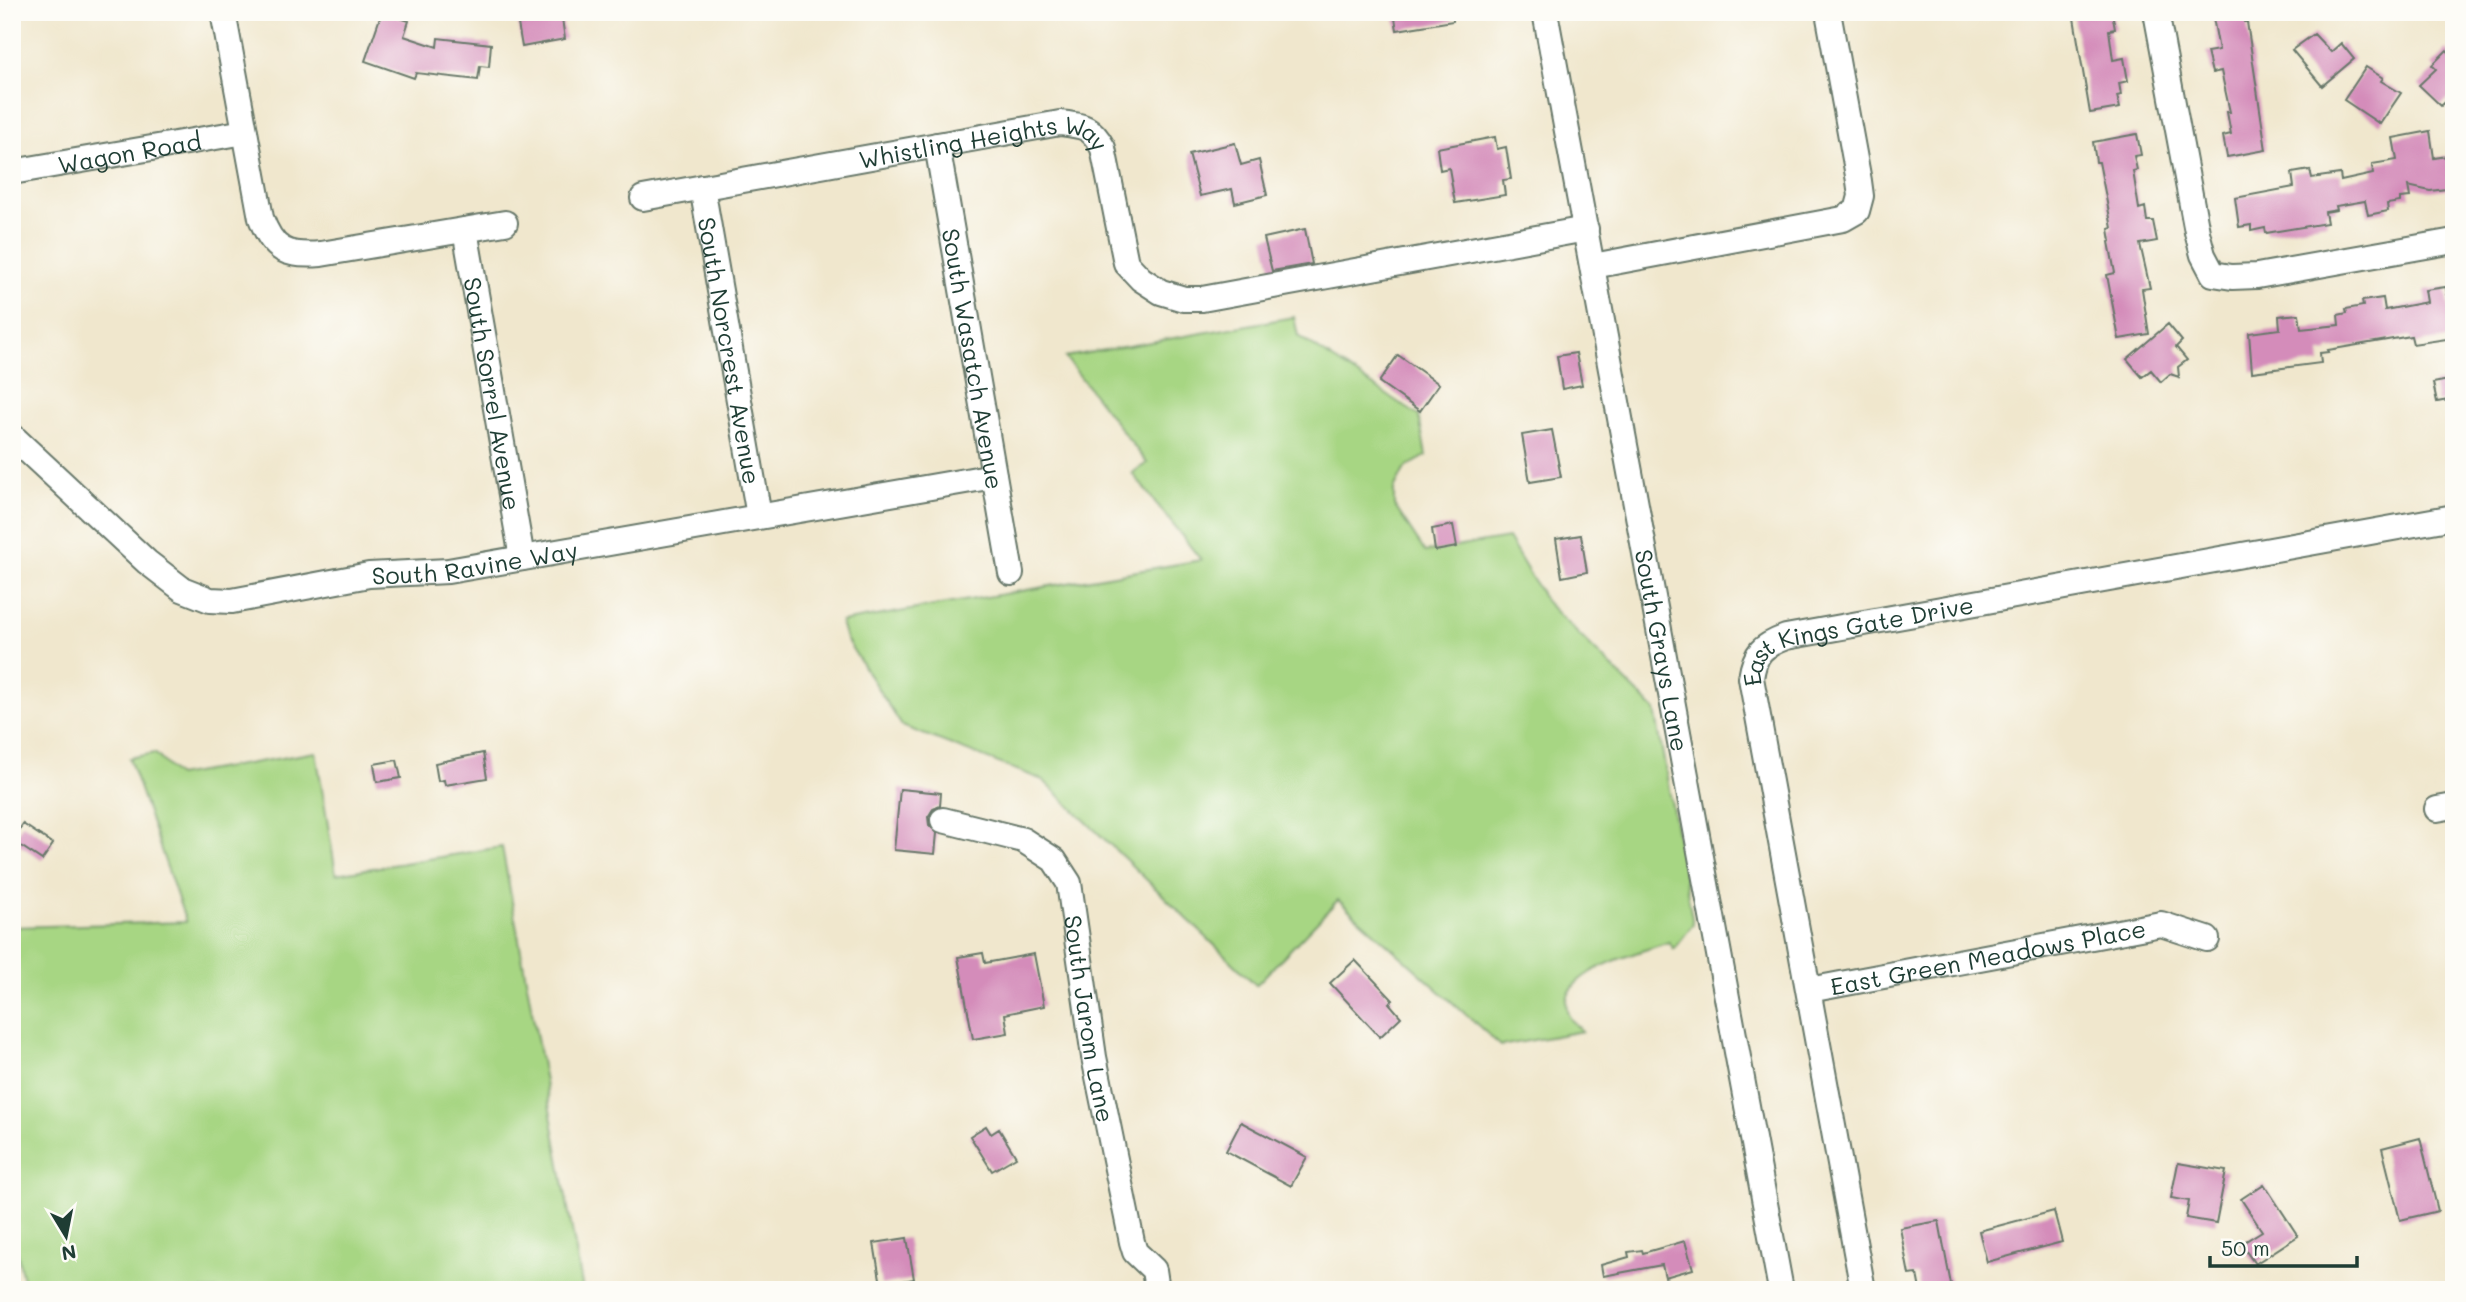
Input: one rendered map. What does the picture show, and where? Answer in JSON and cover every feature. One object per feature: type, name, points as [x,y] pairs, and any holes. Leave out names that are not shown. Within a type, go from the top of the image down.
[{"type":"street","points":[[223,12],[261,218],[268,238],[283,251],[301,256],[321,254],[505,223]]},
{"type":"street","name":"South Grays Lane","points":[[1545,12],[1781,1290]]},
{"type":"street","points":[[1593,266],[1843,219],[1857,211],[1861,196],[1859,181],[1828,12]]},
{"type":"street","points":[[2156,12],[2197,232],[2203,255],[2214,274],[2232,277],[2257,276],[2454,241]]},
{"type":"street","name":"Whistling Heights Way","points":[[643,198],[1060,123],[1078,125],[1094,133],[1104,148],[1126,263],[1151,286],[1184,299],[1202,299],[1586,229]]},
{"type":"street","name":"Wagon Road","points":[[12,172],[245,132]]},
{"type":"street","name":"South Wasatch Avenue","points":[[937,145],[1010,573]]},
{"type":"street","name":"South Norcrest Avenue","points":[[702,187],[760,516]]},
{"type":"street","name":"South Sorrel Avenue","points":[[464,230],[522,558]]},
{"type":"street","name":"South Ravine Way","points":[[12,436],[147,562],[182,589],[210,600],[232,601],[369,575],[448,571],[994,476]]},
{"type":"street","name":"East Kings Gate Drive","points":[[1863,1290],[1751,678],[1754,660],[1766,644],[1786,637],[2454,517]]},
{"type":"street","name":"South Jarom Lane","points":[[943,820],[1023,840],[1054,860],[1069,883],[1094,1057],[1132,1242],[1135,1252],[1154,1270],[1157,1290]]},
{"type":"street","name":"East Green Meadows Place","points":[[1809,990],[2161,925],[2207,939]]},
{"type":"green space","points":[[1294,317],[1298,336],[1419,416],[1426,456],[1405,468],[1394,489],[1394,505],[1425,552],[1508,538],[1547,603],[1655,710],[1693,924],[1674,949],[1669,942],[1620,958],[1586,975],[1574,986],[1567,999],[1568,1014],[1582,1031],[1501,1046],[1338,900],[1256,985],[1043,780],[902,726],[846,639],[841,622],[1201,560],[1132,473],[1147,463],[1065,357]]},
{"type":"green space","points":[[316,752],[336,874],[502,847],[583,1290],[25,1290],[12,1226],[12,927],[186,922],[129,758],[155,753],[177,776]]},
{"type":"building","points":[[382,12],[409,21],[404,36],[437,47],[438,38],[491,44],[489,67],[480,66],[478,80],[416,73],[414,78],[365,61]]},
{"type":"building","points":[[516,12],[561,12],[565,39],[522,47]]},
{"type":"building","points":[[1394,12],[1453,12],[1453,21],[1397,30]]},
{"type":"building","points":[[2073,12],[2112,12],[2115,29],[2109,30],[2113,60],[2124,58],[2128,81],[2119,83],[2121,95],[2117,96],[2120,108],[2090,113]]},
{"type":"building","points":[[2212,12],[2242,12],[2244,22],[2247,22],[2266,150],[2227,157],[2223,136],[2231,134],[2227,112],[2230,112],[2221,71],[2212,73],[2207,52],[2219,50]]},
{"type":"building","points":[[2314,34],[2331,52],[2341,43],[2354,59],[2322,86],[2292,50]]},
{"type":"building","points":[[2447,50],[2451,55],[2454,53],[2454,94],[2441,106],[2419,85],[2436,69],[2432,65]]},
{"type":"building","points":[[2366,67],[2383,78],[2381,81],[2401,93],[2380,124],[2344,100]]},
{"type":"building","points":[[2430,131],[2434,158],[2454,155],[2454,188],[2430,191],[2408,186],[2410,197],[2387,204],[2388,211],[2368,215],[2365,201],[2336,206],[2337,210],[2325,212],[2327,223],[2266,233],[2265,228],[2251,231],[2251,225],[2239,227],[2235,198],[2294,187],[2292,173],[2310,170],[2312,178],[2340,174],[2341,181],[2373,174],[2372,164],[2397,160],[2393,138]]},
{"type":"building","points":[[2137,134],[2141,155],[2134,156],[2137,170],[2133,171],[2139,209],[2145,207],[2147,221],[2153,221],[2157,241],[2140,244],[2150,288],[2142,289],[2149,334],[2119,339],[2107,275],[2115,273],[2109,242],[2109,229],[2112,228],[2093,142]]},
{"type":"building","points":[[1495,137],[1497,149],[1506,147],[1511,179],[1503,180],[1505,195],[1455,203],[1449,168],[1440,170],[1437,148]]},
{"type":"building","points":[[1235,143],[1241,165],[1259,160],[1267,195],[1235,203],[1232,189],[1200,196],[1189,154]]},
{"type":"building","points":[[1305,229],[1312,264],[1272,271],[1264,238]]},
{"type":"building","points":[[2446,287],[2454,338],[2413,344],[2411,336],[2328,350],[2329,352],[2320,353],[2321,363],[2252,372],[2249,333],[2280,329],[2279,316],[2299,314],[2301,329],[2339,325],[2338,315],[2347,313],[2346,309],[2363,306],[2362,301],[2383,298],[2385,310],[2427,302],[2425,290]]},
{"type":"building","points":[[2168,324],[2182,341],[2176,347],[2187,360],[2178,367],[2179,377],[2170,374],[2161,382],[2151,370],[2142,377],[2127,359]]},
{"type":"building","points":[[1576,353],[1582,385],[1562,389],[1557,356]]},
{"type":"building","points":[[1398,355],[1439,384],[1420,411],[1379,382]]},
{"type":"building","points":[[2454,379],[2454,399],[2437,402],[2433,383]]},
{"type":"building","points":[[1552,430],[1561,477],[1530,482],[1522,435]]},
{"type":"building","points":[[1453,525],[1457,547],[1435,551],[1432,529]]},
{"type":"building","points":[[1581,535],[1587,572],[1562,577],[1556,539]]},
{"type":"building","points":[[483,753],[487,778],[445,785],[444,780],[438,781],[435,763]]},
{"type":"building","points":[[397,760],[401,778],[377,782],[374,764]]},
{"type":"building","points":[[900,789],[941,793],[940,806],[933,809],[928,817],[929,825],[937,833],[935,854],[894,850]]},
{"type":"building","points":[[23,824],[53,844],[42,860],[12,840]]},
{"type":"building","points":[[983,953],[985,963],[1034,954],[1044,1006],[1005,1014],[1008,1033],[973,1039],[958,957]]},
{"type":"building","points":[[1355,960],[1393,1000],[1389,1003],[1401,1017],[1380,1037],[1330,983]]},
{"type":"building","points":[[1241,1122],[1307,1157],[1291,1186],[1226,1151]]},
{"type":"building","points":[[986,1126],[991,1134],[999,1129],[1016,1157],[992,1171],[970,1136]]},
{"type":"building","points":[[2420,1138],[2438,1211],[2400,1220],[2382,1148]]},
{"type":"building","points":[[2178,1163],[2226,1171],[2216,1223],[2186,1218],[2189,1201],[2171,1198]]},
{"type":"building","points":[[2264,1184],[2298,1236],[2255,1264],[2241,1244],[2262,1231],[2241,1199]]},
{"type":"building","points":[[2054,1211],[2062,1242],[1987,1262],[1979,1231]]},
{"type":"building","points":[[1939,1221],[1952,1290],[1920,1290],[1917,1274],[1909,1275],[1900,1228]]},
{"type":"building","points":[[907,1238],[914,1279],[881,1285],[874,1243]]},
{"type":"building","points":[[1685,1241],[1693,1269],[1665,1277],[1662,1265],[1603,1276],[1601,1265],[1629,1257],[1628,1252],[1642,1250],[1643,1253]]}]
